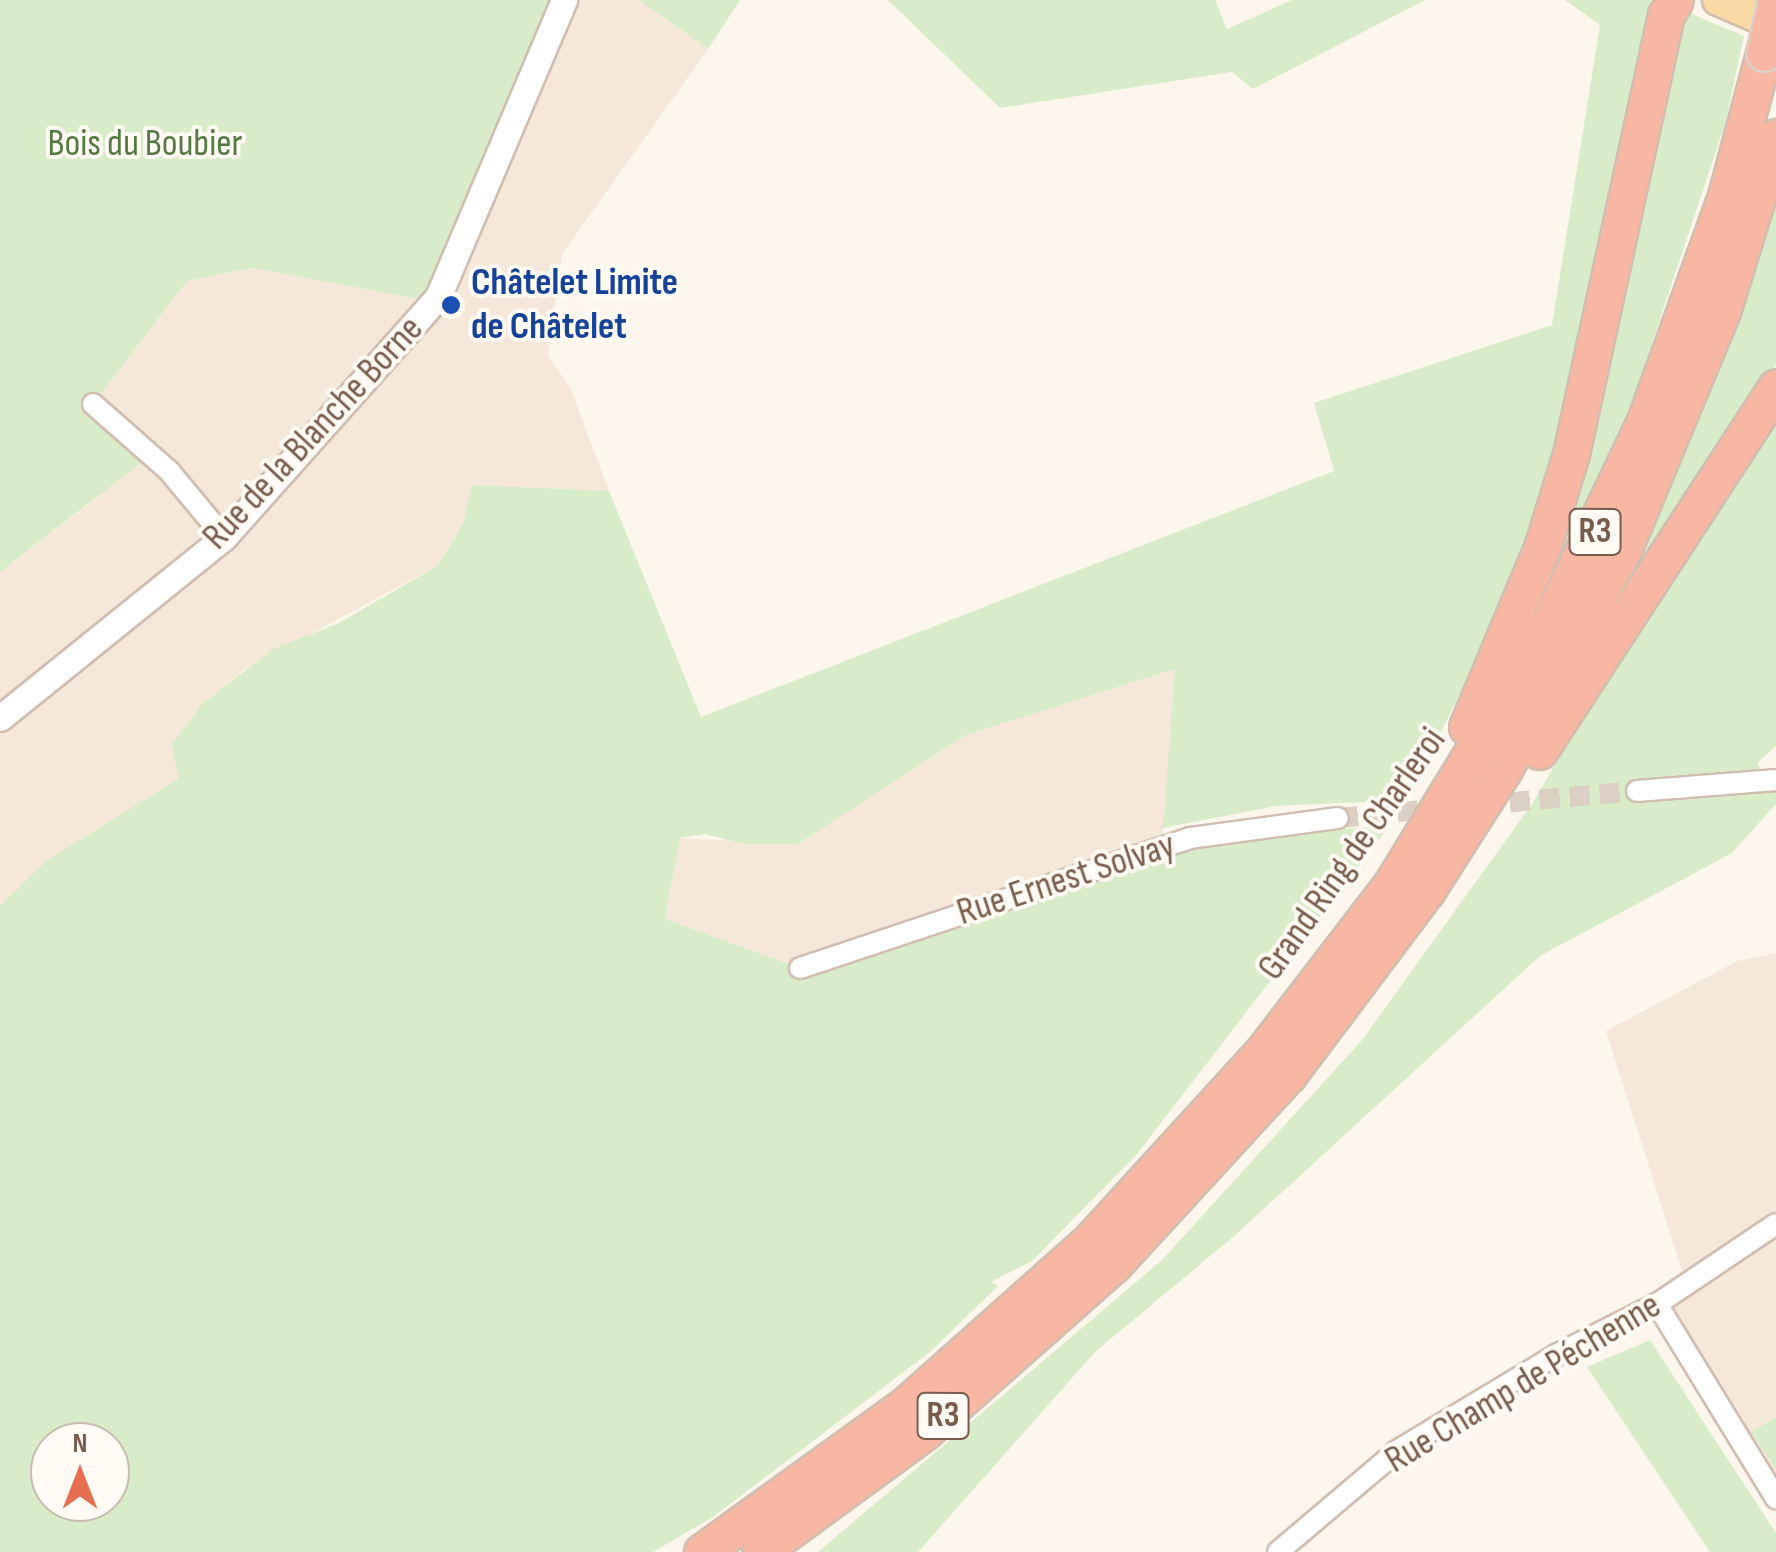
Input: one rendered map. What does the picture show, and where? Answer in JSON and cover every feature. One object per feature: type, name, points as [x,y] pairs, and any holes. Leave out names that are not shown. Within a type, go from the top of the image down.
[{"type":"highway","name":"Grand Ring de Charleroi","points":[[702,1552],[906,1404],[997,1327],[1178,1147],[1332,967],[1476,752],[1593,536],[1690,302],[1770,38],[1776,0]]},
{"type":"highway","points":[[1332,967],[1354,909],[1472,719],[1544,545],[1575,435],[1668,5]]},
{"type":"highway","name":"Grand Ring de Charleroi","points":[[760,1552],[924,1432],[1113,1265],[1288,1075],[1427,890],[1513,754],[1623,550],[1723,308],[1776,137]]},
{"type":"highway","points":[[1427,890],[1459,868],[1776,387]]},
{"type":"main road","points":[[1718,0],[1770,38]]},
{"type":"street","name":"Rue de la Blanche Borne","points":[[0,718],[224,538],[438,297],[564,0]]},
{"type":"street","points":[[93,404],[168,471],[224,538]]},
{"type":"street","points":[[1637,791],[1776,780]]},
{"type":"street","name":"Rue Ernest Solvay","points":[[800,968],[1190,838],[1338,818]]},
{"type":"street","name":"Rue Champ de Péchenne","points":[[1278,1552],[1397,1451],[1556,1355],[1657,1304],[1776,1224]]},
{"type":"street","points":[[1657,1304],[1776,1498]]},
{"type":"shaded area","points":[[575,0],[639,0],[708,49],[562,254],[548,356],[570,387],[609,491],[472,485],[463,524],[437,566],[245,669],[203,703],[179,779],[46,861],[0,906],[0,728],[287,475],[428,323]]},
{"type":"shaded area","points":[[252,268],[423,300],[234,517],[0,704],[0,572],[102,494],[93,404],[187,281]]},
{"type":"shaded area","points":[[1176,669],[1164,828],[1156,849],[800,968],[665,919],[680,838],[798,844],[966,735]]},
{"type":"shaded area","points":[[1776,953],[1776,1482],[1665,1300],[1682,1271],[1606,1031],[1737,961]]},
{"type":"green space","name":"Bois du Boubier","points":[[0,0],[554,0],[423,300],[252,268],[187,281],[93,404],[151,455],[0,572]]},
{"type":"green space","points":[[639,0],[740,0],[708,49]]},
{"type":"green space","points":[[888,0],[1215,0],[1227,29],[1292,0],[1425,0],[1253,89],[1232,72],[1000,108]]},
{"type":"green space","points":[[1565,0],[1651,0],[1655,12],[1561,432],[1517,580],[1407,800],[1276,806],[1163,828],[1175,669],[966,735],[798,844],[744,844],[705,834],[680,838],[665,919],[800,968],[1156,849],[1391,824],[1137,1154],[1032,1261],[991,1282],[998,1286],[930,1352],[713,1517],[653,1552],[0,1552],[0,906],[46,861],[178,779],[172,744],[203,703],[273,649],[339,623],[437,566],[463,524],[472,485],[609,491],[701,717],[1334,471],[1314,403],[1552,325],[1600,25]]},
{"type":"green space","points":[[1682,10],[1744,36],[1725,124],[1634,397],[1520,643]]},
{"type":"green space","points":[[1776,199],[1776,365],[1691,502],[1614,608],[1670,490]]},
{"type":"green space","points":[[1776,410],[1776,746],[1757,763],[1776,790],[1776,804],[1732,853],[1540,956],[1233,1237],[1095,1352],[918,1552],[818,1552],[1162,1260],[1362,1040],[1532,804],[1631,635]]},
{"type":"green space","points":[[1650,1340],[1776,1533],[1776,1552],[1710,1552],[1587,1367]]},
{"type":"green space","points":[[1776,1417],[1776,1470],[1751,1432]]},
{"type":"tunnel","points":[[1480,805],[1637,791]]},
{"type":"tunnel","points":[[1338,818],[1441,808]]},
{"type":"place","name":"Châtelet Limite de Châtelet","points":[[451,305]]}]
